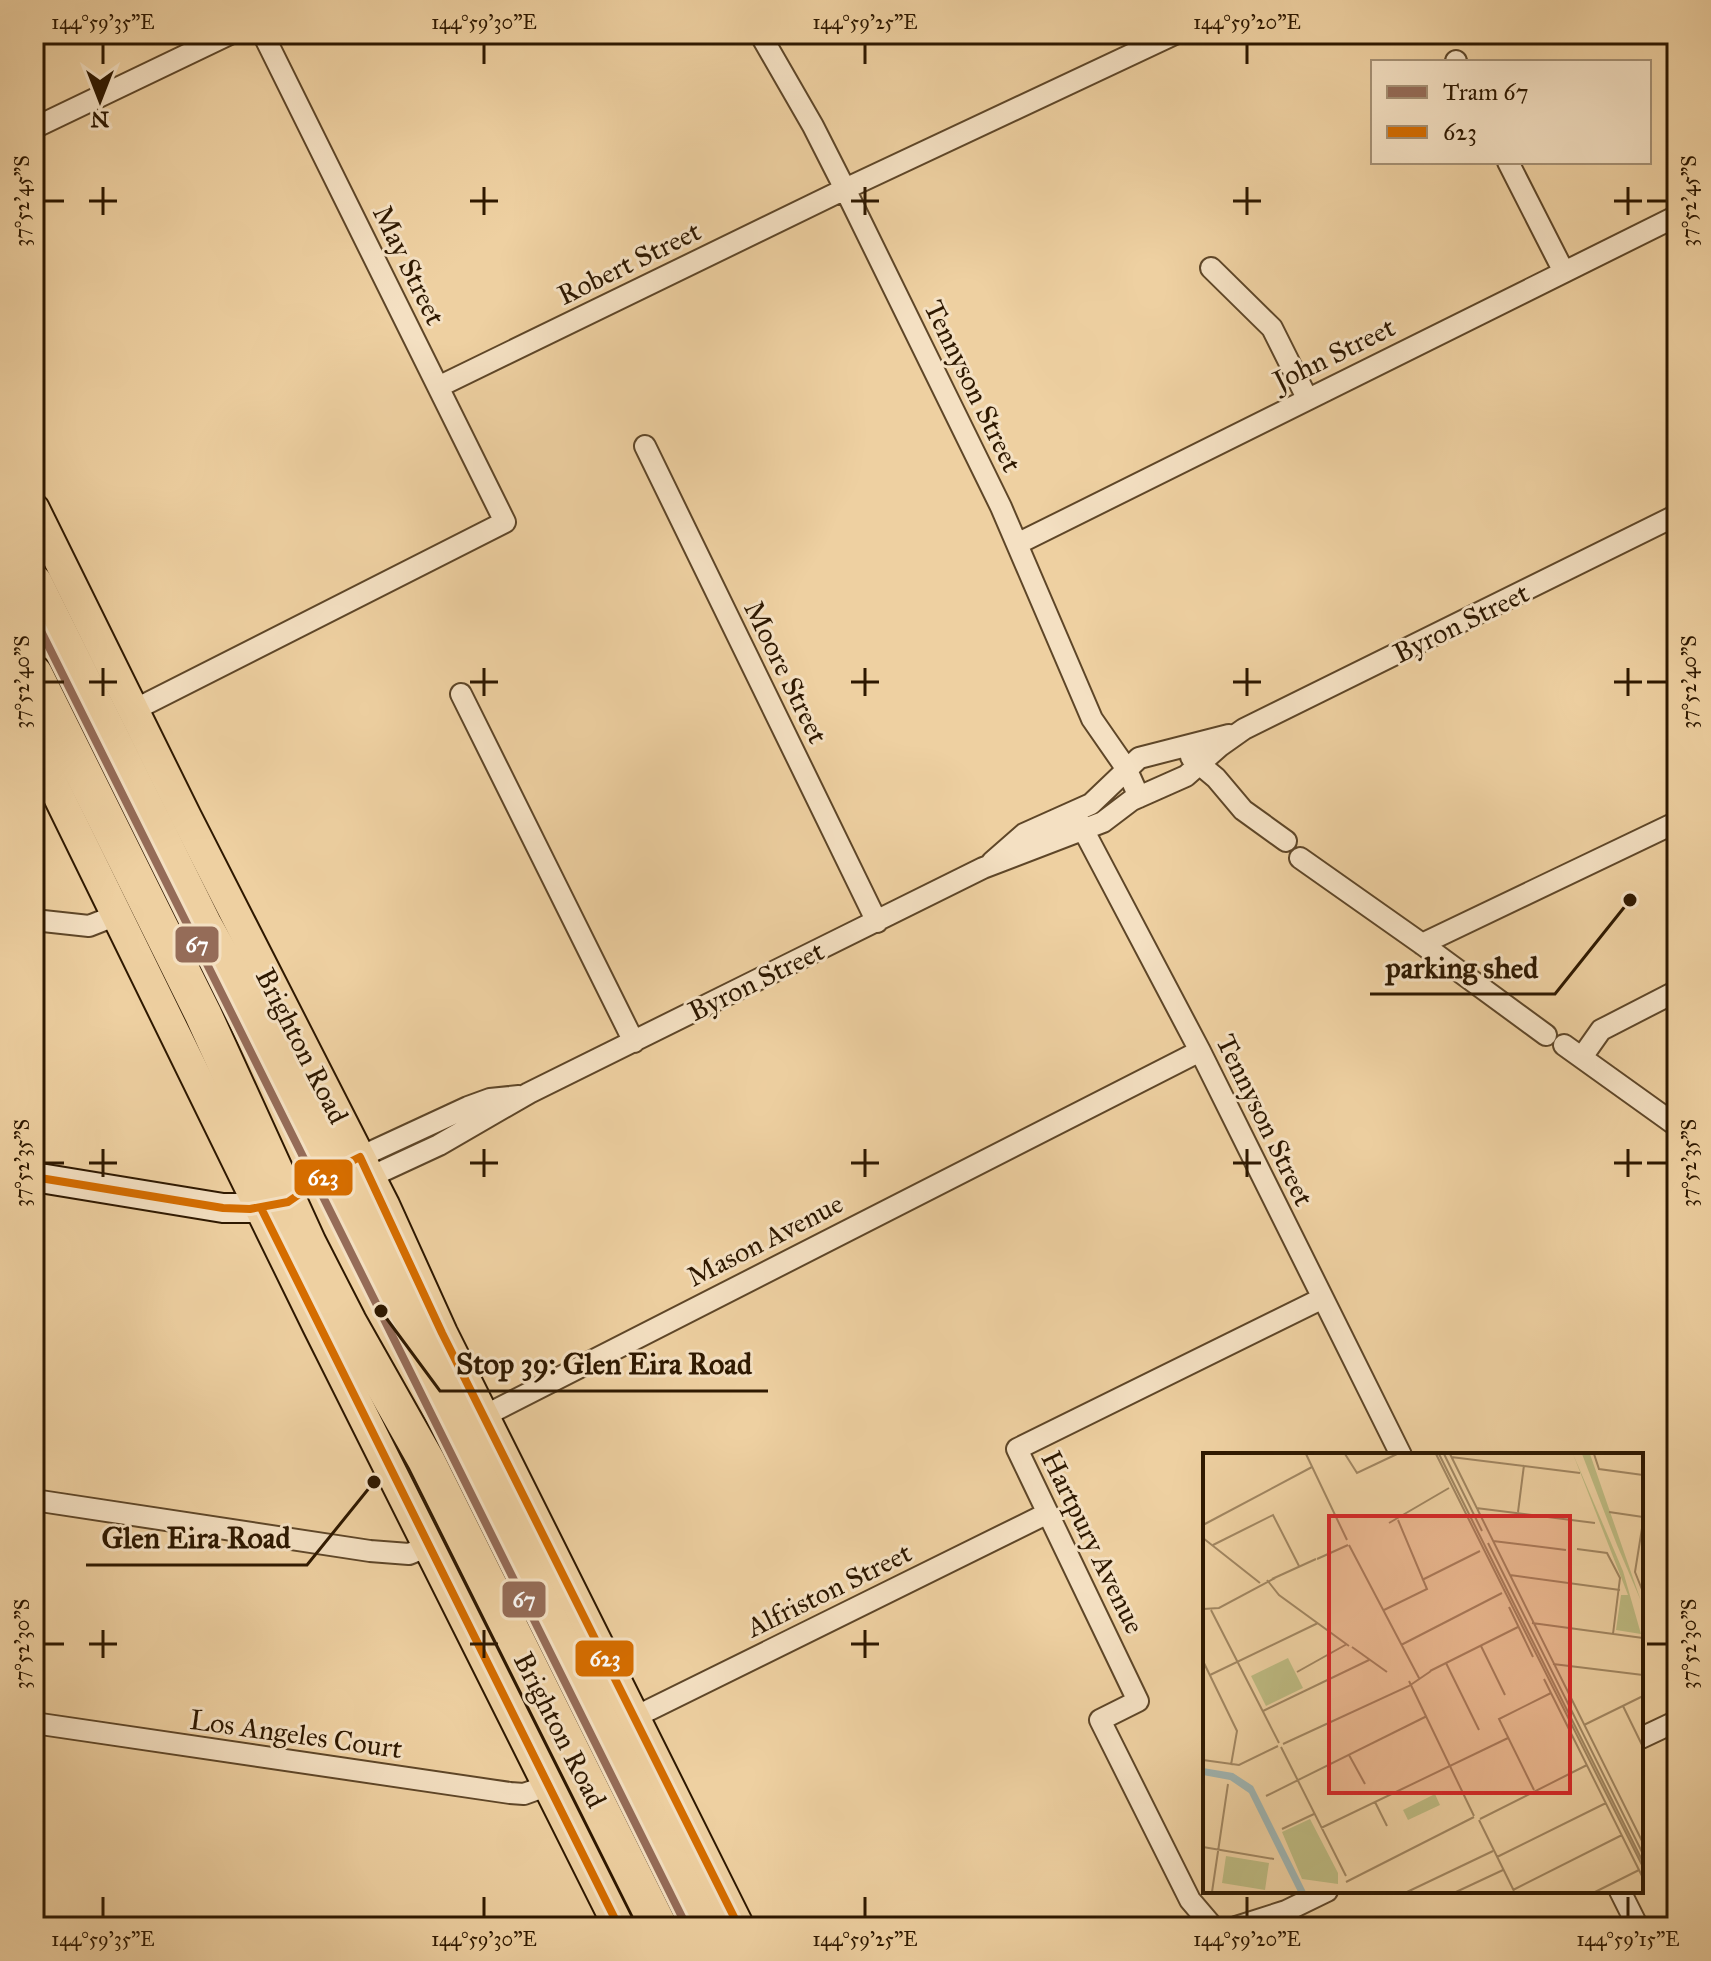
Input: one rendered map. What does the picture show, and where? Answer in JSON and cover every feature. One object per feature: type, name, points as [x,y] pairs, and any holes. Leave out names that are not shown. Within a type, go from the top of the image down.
[{"type":"highway","name":"Brighton Road","points":[[34,584],[220,957],[291,1080],[352,1172],[378,1257],[434,1389],[703,1927]]},
{"type":"highway","name":"Brighton Road","points":[[34,674],[203,1014],[275,1205],[333,1294],[410,1428],[659,1927]]},
{"type":"highway","points":[[275,1205],[352,1172]]},
{"type":"highway","points":[[561,1731],[596,1714]]},
{"type":"highway","points":[[614,1838],[636,1793]]},
{"type":"main road","name":"Brighton Road","points":[[34,509],[186,817],[352,1172],[484,1416],[739,1927]]},
{"type":"main road","points":[[34,584],[45,586],[83,609]]},
{"type":"main road","name":"Brighton Road","points":[[34,746],[117,915],[275,1205],[429,1546],[619,1927]]},
{"type":"main road","points":[[185,887],[186,817]]},
{"type":"main road","points":[[34,1177],[223,1208],[275,1205]]},
{"type":"main road","points":[[462,1610],[466,1541]]},
{"type":"main road","points":[[509,1704],[561,1731]]},
{"type":"main road","points":[[636,1793],[671,1814],[691,1832]]},
{"type":"street","points":[[34,128],[230,34]]},
{"type":"street","name":"May Street","points":[[134,710],[505,522],[263,34]]},
{"type":"street","name":"Tennyson Street","points":[[760,34],[813,126],[993,488],[1072,666],[1092,719],[1126,768],[1139,797]]},
{"type":"street","name":"Robert Street","points":[[438,387],[845,189],[1175,34]]},
{"type":"street","points":[[1509,164],[1564,272]]},
{"type":"street","name":"John Street","points":[[1017,544],[1677,216]]},
{"type":"street","points":[[1211,268],[1272,328],[1307,398]]},
{"type":"street","name":"Moore Street","points":[[645,446],[877,922]]},
{"type":"street","name":"Byron Street","points":[[352,1172],[483,1102],[529,1093],[877,922],[983,868],[1019,837],[1052,820],[1110,818],[1139,797],[1175,783],[1244,729],[1677,515]]},
{"type":"street","points":[[461,694],[634,1042]]},
{"type":"street","name":"Byron Street","points":[[1079,821],[1126,768],[1139,758],[1244,729]]},
{"type":"street","points":[[1183,747],[1243,810],[1286,841]]},
{"type":"street","name":"Tennyson Street","points":[[1079,821],[1200,1051],[1400,1453]]},
{"type":"street","points":[[1422,944],[1677,822]]},
{"type":"street","points":[[1300,858],[1546,1035]]},
{"type":"street","points":[[34,920],[89,926],[117,915]]},
{"type":"street","points":[[1677,991],[1601,1030],[1573,1051],[1677,1126]]},
{"type":"street","name":"Mason Avenue","points":[[484,1416],[1200,1051]]},
{"type":"street","name":"Hartpury Avenue","points":[[1213,1927],[1190,1900],[1100,1720],[1138,1701],[1017,1449],[1321,1299]]},
{"type":"street","points":[[34,1500],[370,1551],[409,1554],[429,1546]]},
{"type":"street","name":"Alfriston Street","points":[[635,1717],[1048,1513]]},
{"type":"street","points":[[1643,1737],[1677,1721]]},
{"type":"street","name":"Los Angeles Court","points":[[34,1723],[510,1793],[533,1793],[549,1785]]},
{"type":"street","points":[[1236,1927],[1286,1911],[1323,1893]]},
{"type":"street","points":[[1621,1893],[1638,1927]]},
{"type":"street","name":"Hartpury Avenue","points":[[1190,1900],[1194,1927]]},
{"type":"street","points":[[1267,1927],[1286,1911]]},
{"type":"tram line","name":"67","points":[[34,617],[687,1927]]},
{"type":"transit line","name":"623","points":[[34,1177],[223,1208],[250,1209],[288,1202],[336,1169],[360,1157],[442,1333],[739,1927]]},
{"type":"transit line","name":"623","points":[[261,1208],[619,1927]]},
{"type":"place","name":"parking shed","points":[[1630,900]]},
{"type":"place","name":"Stop 39: Glen Eira Road","points":[[381,1311]]},
{"type":"place","name":"Glen Eira Road","points":[[374,1482]]}]
